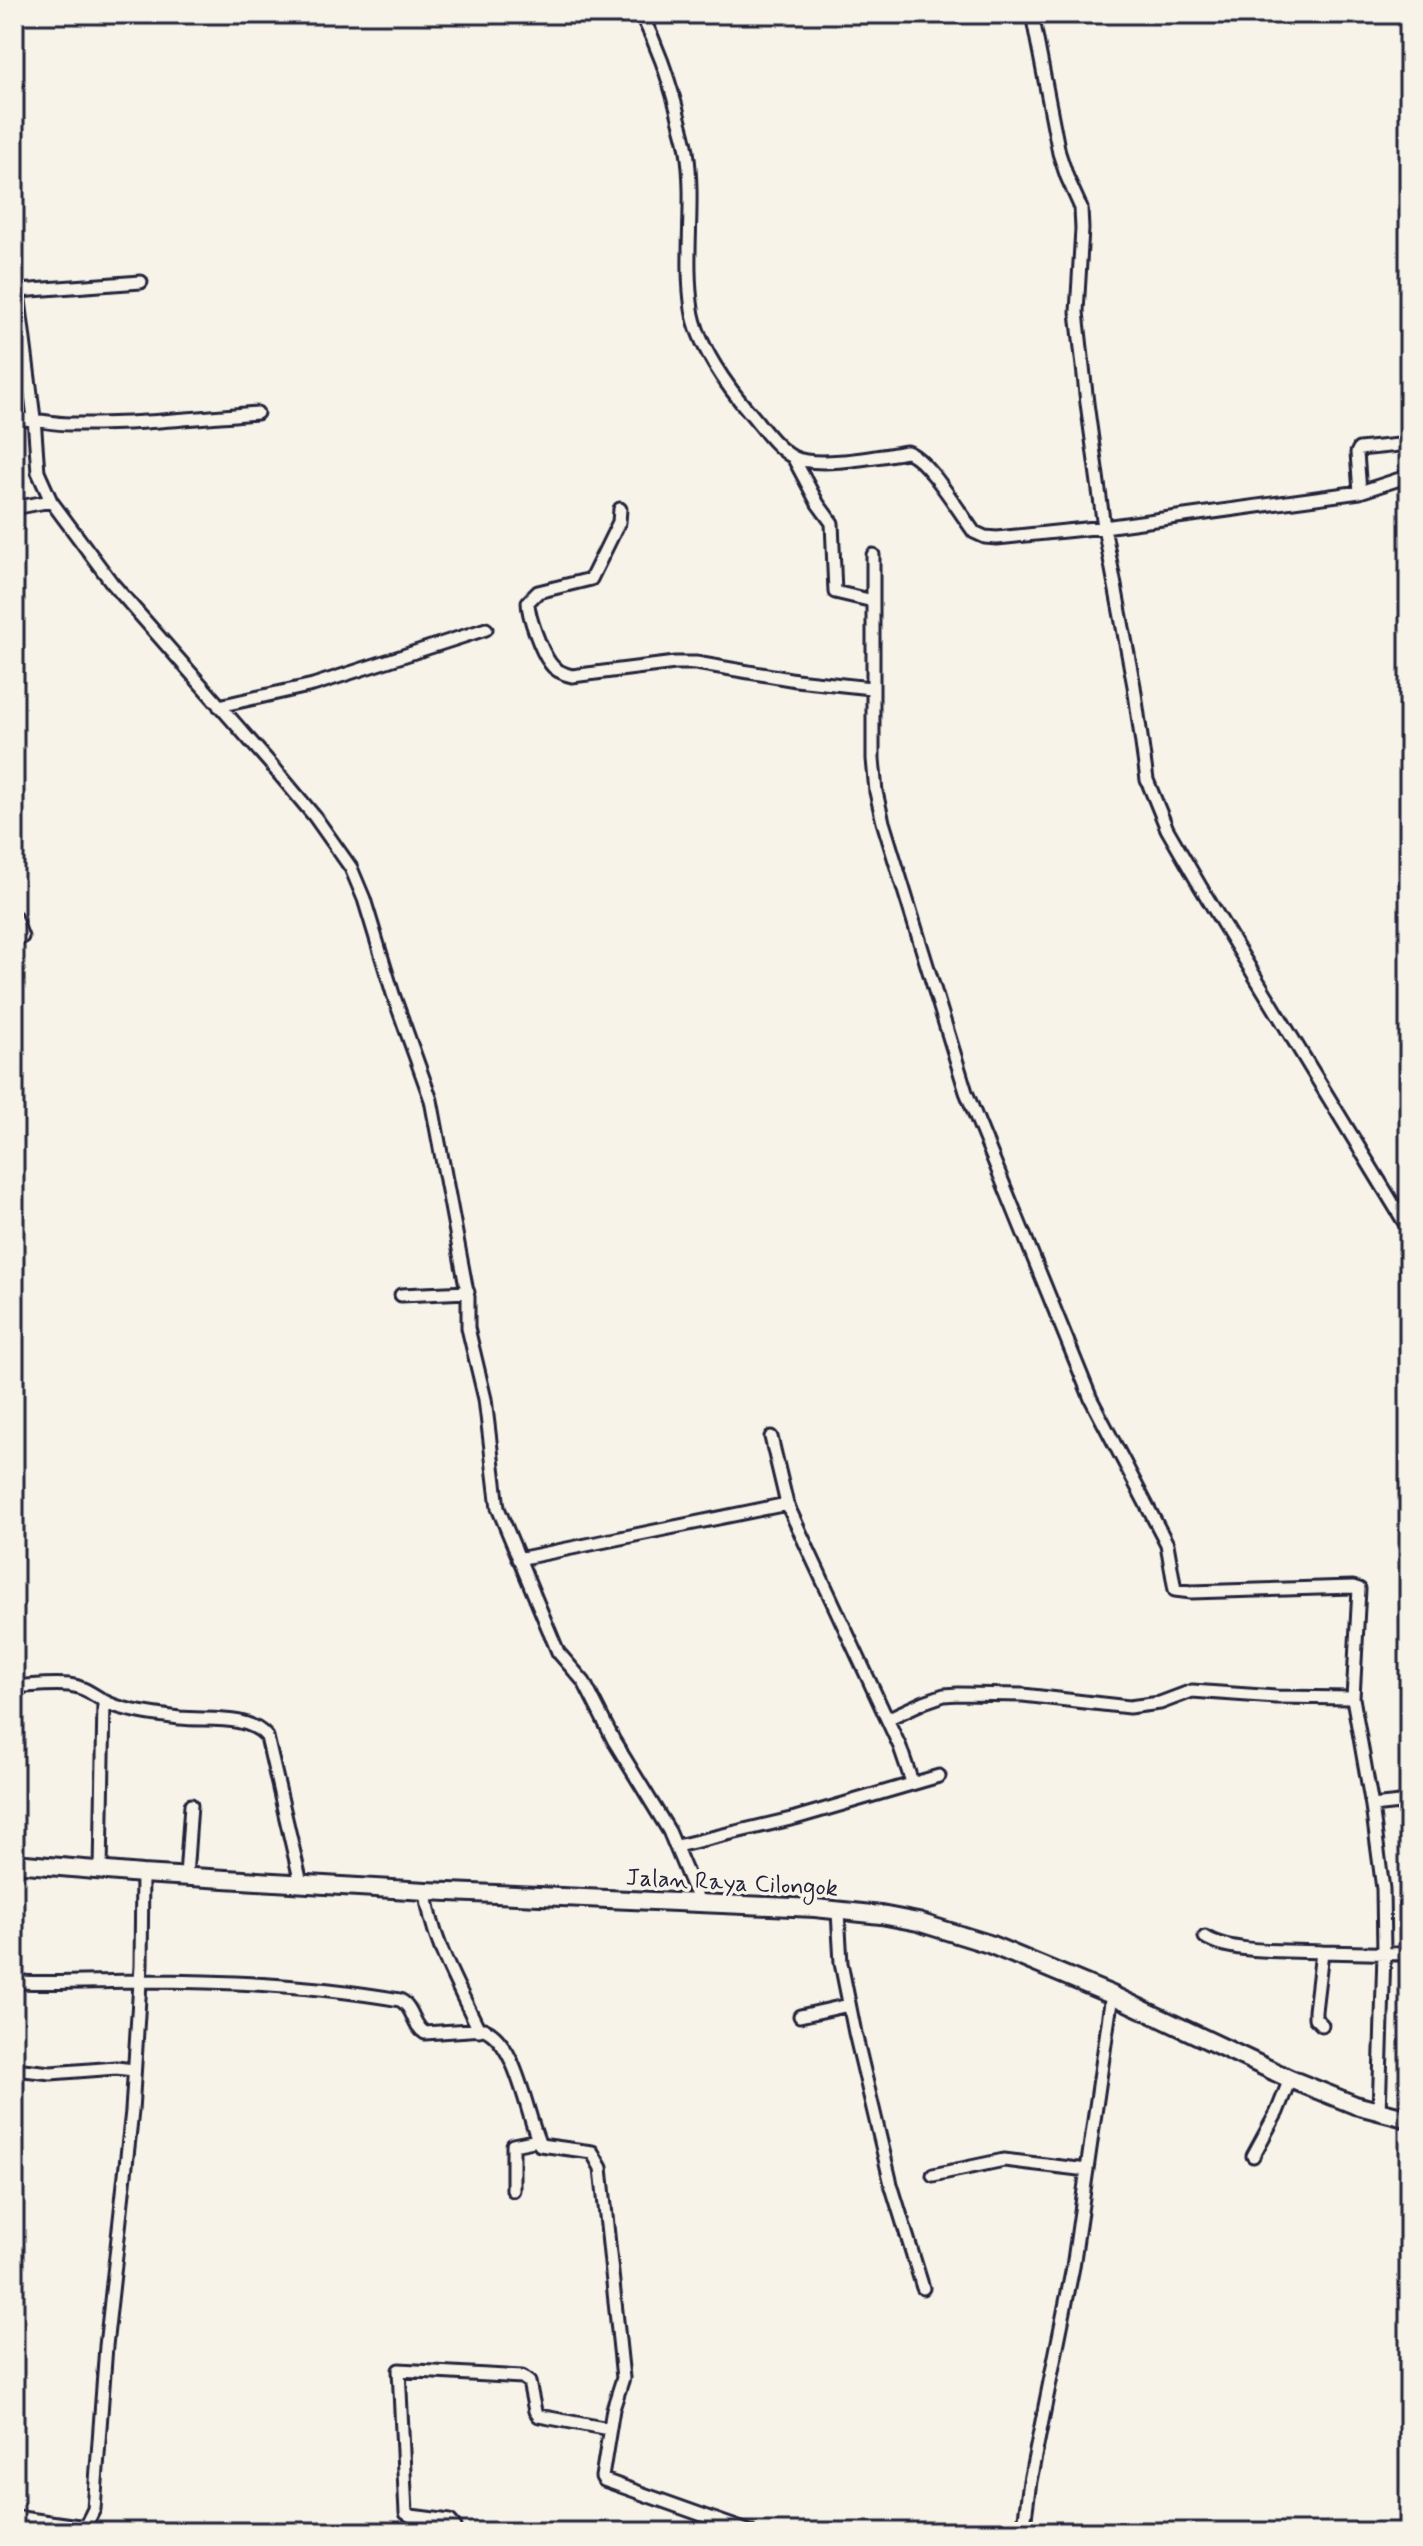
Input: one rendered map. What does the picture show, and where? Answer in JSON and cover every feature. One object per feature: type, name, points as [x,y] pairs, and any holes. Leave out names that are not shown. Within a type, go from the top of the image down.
[{"type":"highway","name":"Jalan Raya Cilongok","points":[[14,1863],[142,1874],[426,1891],[815,1908],[881,1915],[953,1932],[1003,1950],[1112,1995],[1290,2079],[1379,2113],[1409,2119]]},
{"type":"street","points":[[641,14],[662,58],[687,149],[689,273],[696,327],[705,349],[743,405],[780,447],[793,457],[806,461],[852,460],[907,452],[914,454],[926,465],[974,532],[985,537],[1104,527],[1360,492],[1409,476]]},
{"type":"street","points":[[1032,14],[1059,153],[1081,208],[1077,312],[1104,527],[1134,686],[1147,780],[1167,829],[1409,1230]]},
{"type":"street","points":[[14,261],[38,472],[51,501],[112,583],[315,817],[351,868],[364,899],[393,994],[431,1100],[468,1292],[468,1328],[485,1399],[498,1508],[558,1652],[584,1682],[614,1741],[677,1846],[699,1902]]},
{"type":"street","points":[[18,291],[141,282]]},
{"type":"street","points":[[14,419],[34,418],[66,424],[109,423],[257,413]]},
{"type":"street","points":[[1360,492],[1357,451],[1380,445],[1409,444]]},
{"type":"street","points":[[793,457],[832,523],[835,592],[873,601]]},
{"type":"street","points":[[14,508],[51,501]]},
{"type":"street","points":[[620,509],[619,522],[591,579],[538,592],[528,602],[528,612],[550,664],[562,674],[572,676],[696,663],[796,680],[871,688]]},
{"type":"street","points":[[873,555],[871,688],[876,792],[966,1092],[1091,1399],[1167,1544],[1175,1590],[1359,1589],[1353,1698],[1383,1889],[1379,2113]]},
{"type":"street","points":[[219,706],[313,685],[486,629]]},
{"type":"street","points":[[14,916],[22,937]]},
{"type":"street","points":[[401,1295],[468,1292]]},
{"type":"street","points":[[771,1437],[787,1504],[900,1747],[912,1782]]},
{"type":"street","points":[[518,1559],[787,1504]]},
{"type":"street","points":[[14,1687],[71,1685],[91,1691],[104,1701],[151,1713],[239,1722],[260,1729],[267,1737],[301,1883]]},
{"type":"street","points":[[887,1719],[924,1702],[958,1694],[1023,1695],[1129,1707],[1160,1703],[1192,1691],[1353,1698]]},
{"type":"street","points":[[101,1871],[104,1701]]},
{"type":"street","points":[[677,1846],[795,1818],[939,1776]]},
{"type":"street","points":[[1372,1806],[1409,1802]]},
{"type":"street","points":[[186,1876],[191,1805]]},
{"type":"street","points":[[14,2517],[79,2526],[86,2525],[94,2509],[134,2070],[142,1874]]},
{"type":"street","points":[[426,1891],[434,1932],[479,2030]]},
{"type":"street","points":[[838,1912],[841,1963],[849,2005],[891,2184],[923,2288]]},
{"type":"street","points":[[1205,1937],[1228,1948],[1409,1954]]},
{"type":"street","points":[[1322,1952],[1315,2011],[1315,2018],[1322,2025]]},
{"type":"street","points":[[19,1982],[140,1981],[323,1988],[400,2000],[409,2006],[419,2029],[425,2033],[489,2031],[506,2048],[538,2140],[544,2147],[592,2152],[601,2168],[623,2378],[609,2429],[601,2473],[604,2480],[750,2532]]},
{"type":"street","points":[[1023,2532],[1030,2481],[1064,2314],[1112,1995]]},
{"type":"street","points":[[800,2016],[849,2005]]},
{"type":"street","points":[[14,2069],[51,2073],[116,2068],[134,2070]]},
{"type":"street","points":[[1253,2156],[1277,2112],[1290,2079]]},
{"type":"street","points":[[513,2190],[513,2145],[538,2140]]},
{"type":"street","points":[[933,2175],[1004,2160],[1087,2170]]},
{"type":"street","points":[[454,2532],[455,2527],[450,2521],[406,2513],[399,2370],[522,2377],[529,2382],[535,2411],[539,2416],[609,2429]]}]
